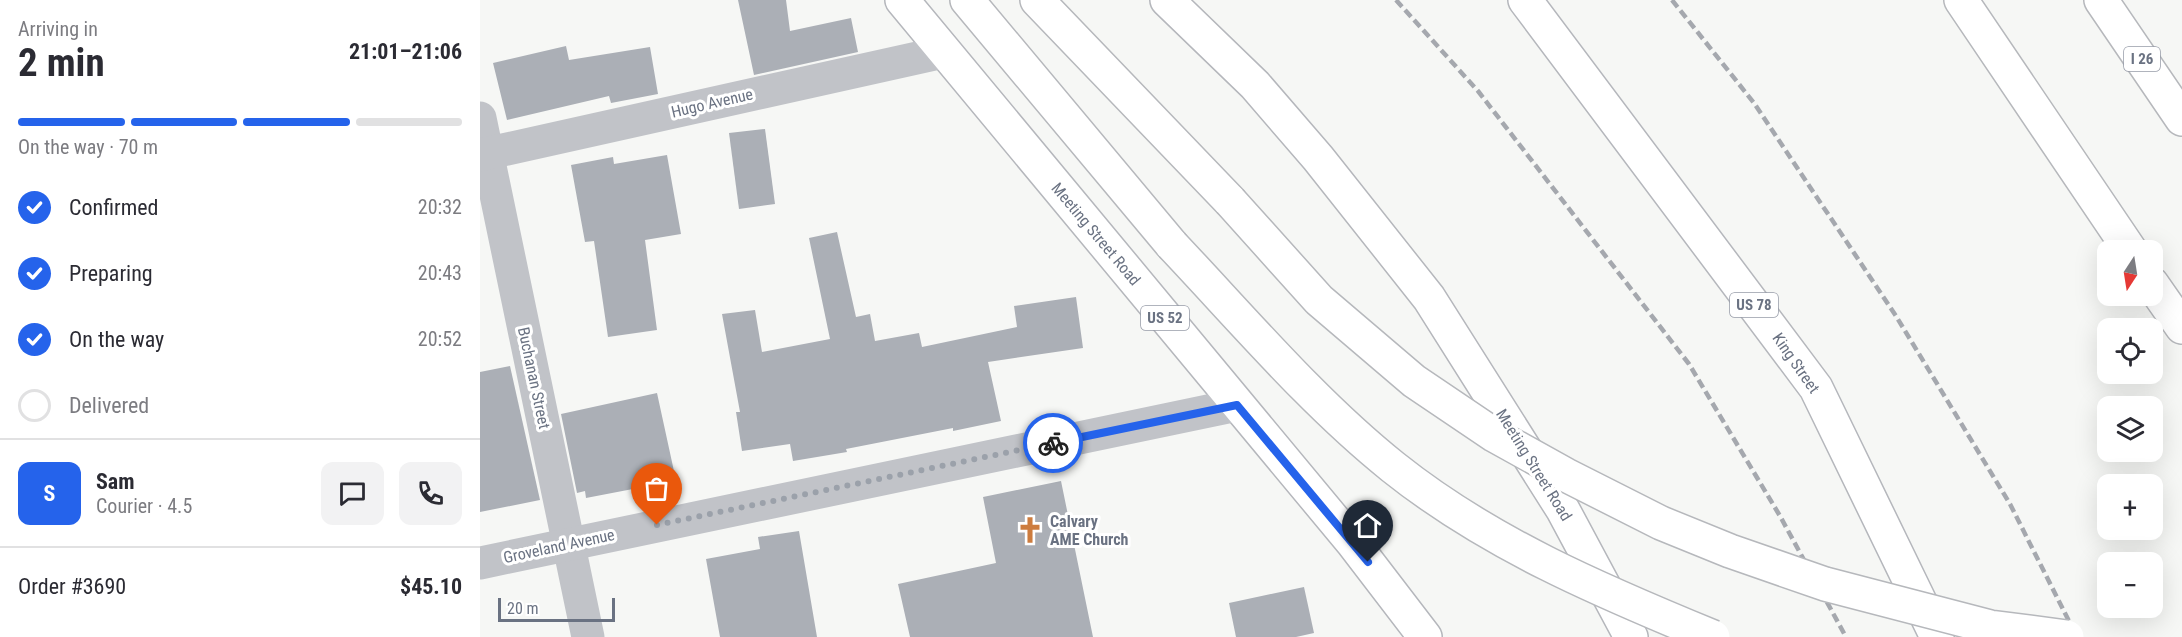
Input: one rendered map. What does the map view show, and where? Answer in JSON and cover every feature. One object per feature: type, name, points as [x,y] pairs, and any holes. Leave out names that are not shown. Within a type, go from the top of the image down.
[{"type":"main road","name":"Meeting Street Road","points":[[902,0],[1353,543],[1425,637]]},
{"type":"main road","points":[[967,0],[1172,245],[1340,422],[1421,488],[1459,514],[1536,559],[1633,604],[1713,637]]},
{"type":"main road","points":[[1037,0],[1230,201],[1319,300],[1414,381],[1494,435],[1566,475],[1661,523],[1730,551],[1825,584],[1990,627],[2067,637]]},
{"type":"main road","name":"Meeting Street Road","points":[[1167,0],[1255,85],[1318,158],[1429,298],[1563,510],[1631,637]]},
{"type":"main road","name":"King Street","points":[[1526,0],[1816,388],[1937,637]]},
{"type":"main road","points":[[1961,0],[2123,240]]},
{"type":"main road","name":"I 26","points":[[2101,0],[2182,119]]},
{"type":"main road","points":[[2163,300],[2182,327]]},
{"type":"street","name":"Hugo Avenue","points":[[484,154],[944,51]]},
{"type":"street","name":"Buchanan Street","points":[[480,118],[484,154],[588,637]]},
{"type":"street","name":"Groveland Avenue","points":[[480,562],[1237,405]]},
{"type":"building","points":[[738,0],[786,0],[790,31],[851,18],[858,52],[754,75]]},
{"type":"building","points":[[566,46],[569,60],[650,47],[658,94],[611,103],[609,96],[507,120],[493,63]]},
{"type":"building","points":[[765,129],[775,204],[739,209],[729,133]]},
{"type":"building","points":[[667,155],[681,234],[645,240],[657,330],[608,337],[594,241],[585,242],[571,165],[613,157],[614,164]]},
{"type":"building","points":[[837,232],[856,317],[870,314],[875,341],[919,333],[922,347],[1017,327],[1014,306],[1076,297],[1083,348],[988,362],[1001,421],[953,431],[953,428],[846,449],[847,452],[793,461],[790,444],[742,451],[736,412],[740,412],[722,314],[755,310],[762,352],[830,339],[809,238]]},
{"type":"building","points":[[510,366],[540,500],[480,512],[480,372]]},
{"type":"building","points":[[657,393],[677,485],[639,493],[638,488],[586,498],[585,491],[577,493],[561,414]]},
{"type":"building","name":"Calvary AME Church","points":[[1061,481],[1093,637],[910,637],[898,584],[996,563],[983,497]]},
{"type":"building","points":[[799,531],[817,637],[720,637],[706,559],[760,549],[758,537]]},
{"type":"building","points":[[1304,587],[1314,633],[1296,637],[1236,637],[1229,603]]},
{"type":"railway","points":[[1396,0],[1478,91],[1689,364],[1780,516],[1846,637]]},
{"type":"railway","points":[[1672,0],[1754,103],[1896,316],[2010,504],[2077,637]]},
{"type":"way so far","points":[[657,525],[1053,443]]},
{"type":"place","name":"Calvary AME Church","points":[[1030,530]]},
{"type":"route","points":[[1053,443],[1237,405],[1368,562]]}]
